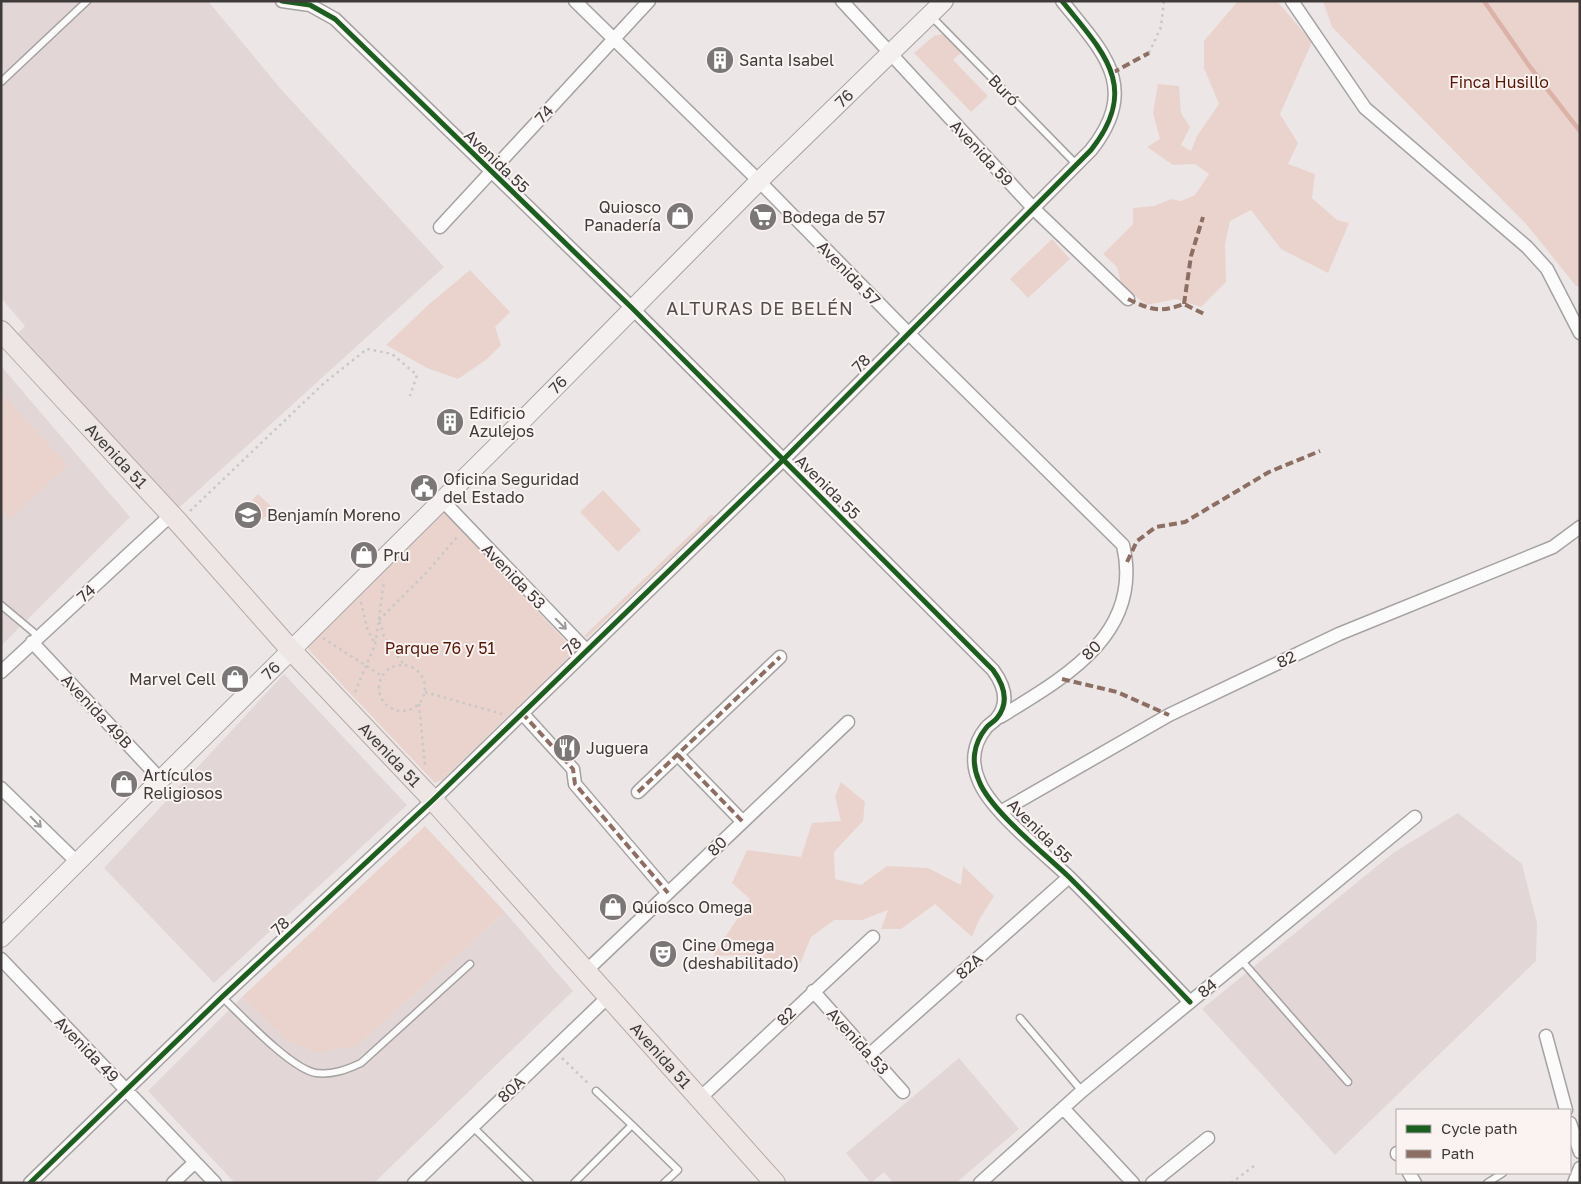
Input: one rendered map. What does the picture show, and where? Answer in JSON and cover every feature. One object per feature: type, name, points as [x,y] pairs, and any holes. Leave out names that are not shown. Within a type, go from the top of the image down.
[{"type":"main road","name":"Avenida 51","points":[[1,331],[175,519],[291,650],[433,800],[775,1183]]},
{"type":"street","name":"Avenida 55","points":[[282,1],[312,3],[335,19],[491,173],[632,308],[993,670],[1003,688],[1005,707],[997,719],[986,728],[974,752],[974,768],[980,783],[1002,811],[1190,1002]]},
{"type":"street","name":"Avenida 57","points":[[575,1],[759,180],[908,333],[1123,544]]},
{"type":"street","name":"74","points":[[440,227],[612,38],[649,1]]},
{"type":"street","name":"Avenida 59","points":[[842,1],[1034,208],[1128,298]]},
{"type":"street","name":"76","points":[[1,938],[162,781],[759,180],[944,1]]},
{"type":"street","name":"78","points":[[30,1183],[222,997],[433,800],[783,460],[1077,165],[1103,134],[1113,111],[1115,88],[1103,52],[1062,1]]},
{"type":"street","points":[[1292,1],[1365,108],[1527,247],[1546,269],[1580,333]]},
{"type":"street","name":"Avenida 53","points":[[442,500],[586,650]]},
{"type":"street","name":"74","points":[[1,672],[35,639],[175,519]]},
{"type":"street","name":"82","points":[[1002,811],[1168,715],[1339,634],[1553,547],[1580,527]]},
{"type":"street","name":"80","points":[[997,719],[1062,679],[1108,633],[1119,614],[1125,595],[1127,562],[1123,544]]},
{"type":"street","name":"Avenida 49B","points":[[35,639],[162,781]]},
{"type":"street","points":[[638,792],[780,657]]},
{"type":"street","points":[[522,713],[573,769],[575,784],[668,893]]},
{"type":"street","name":"80","points":[[586,971],[848,722]]},
{"type":"street","points":[[678,755],[743,822]]},
{"type":"street","points":[[1,788],[78,863]]},
{"type":"street","name":"84","points":[[980,1183],[1082,1091],[1415,817]]},
{"type":"street","name":"82A","points":[[870,1054],[1069,877]]},
{"type":"street","name":"82","points":[[700,1098],[873,937]]},
{"type":"street","name":"Avenida 49","points":[[1,959],[215,1183]]},
{"type":"street","name":"Avenida 53","points":[[813,991],[903,1092]]},
{"type":"street","name":"80A","points":[[414,1183],[609,996]]},
{"type":"street","points":[[1546,1036],[1566,1109]]},
{"type":"street","points":[[1062,1108],[1133,1183]]},
{"type":"street","points":[[1571,1130],[1580,1152]]},
{"type":"street","points":[[1152,1183],[1208,1138]]},
{"type":"street","points":[[173,1183],[195,1162]]},
{"type":"street","points":[[1574,1183],[1580,1168]]},
{"type":"lane","points":[[1,82],[87,1]]},
{"type":"lane","name":"Buró","points":[[930,15],[1077,165]]},
{"type":"lane","points":[[1,605],[35,639]]},
{"type":"lane","points":[[1241,960],[1348,1082]]},
{"type":"lane","points":[[222,997],[262,1036],[297,1064],[314,1073],[331,1073],[346,1070],[361,1063],[470,964]]},
{"type":"lane","points":[[1020,1018],[1082,1091]]},
{"type":"lane","points":[[596,1091],[678,1170],[664,1183]]},
{"type":"lane","points":[[574,1183],[632,1125]]},
{"type":"lane","points":[[472,1126],[530,1183]]},
{"type":"lane","points":[[1486,1183],[1501,1174]]},
{"type":"path","points":[[1149,53],[1161,27],[1164,1]]},
{"type":"path","points":[[175,519],[323,384],[366,349],[392,354],[418,375],[410,396]]},
{"type":"path","points":[[379,620],[426,573],[458,536]]},
{"type":"path","points":[[355,692],[375,645],[384,576]]},
{"type":"path","points":[[361,601],[367,628],[375,645]]},
{"type":"path","points":[[379,620],[384,636],[404,665]]},
{"type":"path","points":[[322,638],[382,677]]},
{"type":"path","points":[[419,704],[405,711],[390,708],[380,696],[379,688],[382,677],[389,669],[404,665],[411,666],[422,676],[425,692],[419,704],[425,768]]},
{"type":"path","points":[[425,692],[502,714]]},
{"type":"path","points":[[554,1050],[596,1091]]},
{"type":"path","points":[[1230,1183],[1254,1166]]},
{"type":"shaded area","points":[[1,1],[208,1],[280,88],[444,267],[171,515],[10,341],[25,326],[1,298]]},
{"type":"shaded area","points":[[1,366],[130,517],[1,646]]},
{"type":"shaded area","points":[[284,674],[407,805],[214,983],[104,868]]},
{"type":"shaded area","points":[[1458,813],[1522,864],[1537,923],[1536,961],[1335,1155],[1202,1009],[1393,853]]},
{"type":"shaded area","points":[[505,912],[573,991],[374,1183],[235,1183],[148,1091],[242,997],[288,1041],[357,1046]]},
{"type":"shaded area","points":[[959,1058],[1019,1129],[956,1183],[893,1183],[884,1172],[871,1183],[846,1153]]},
{"type":"green space","points":[[1238,1],[1277,1],[1312,42],[1280,114],[1298,143],[1288,164],[1315,174],[1312,198],[1337,220],[1349,223],[1328,273],[1281,249],[1251,210],[1230,221],[1225,244],[1226,282],[1201,307],[1176,299],[1147,305],[1122,286],[1117,267],[1103,254],[1133,224],[1133,208],[1154,206],[1171,199],[1181,201],[1195,195],[1209,174],[1195,164],[1173,165],[1147,147],[1160,139],[1153,113],[1158,84],[1179,86],[1181,113],[1190,127],[1181,145],[1191,151],[1197,136],[1219,104],[1204,68],[1204,41]]},
{"type":"green space","name":"Finca Husillo","points":[[1323,1],[1580,1],[1580,287],[1576,286],[1527,225],[1332,27]]},
{"type":"green space","points":[[946,33],[963,51],[953,60],[988,96],[971,112],[914,53],[934,36]]},
{"type":"green space","points":[[1052,239],[1070,259],[1028,298],[1010,279]]},
{"type":"green space","points":[[470,270],[510,312],[495,327],[501,345],[487,359],[458,379],[427,368],[386,345],[428,305]]},
{"type":"green space","points":[[1,393],[68,465],[10,519],[1,509]]},
{"type":"green space","points":[[603,490],[641,530],[618,552],[580,512]]},
{"type":"green space","points":[[258,494],[274,509],[255,526],[245,522],[243,509]]},
{"type":"green space","name":"Parque 76 y 51","points":[[442,510],[575,651],[442,780],[435,783],[308,649],[309,643]]},
{"type":"green space","points":[[712,514],[714,517],[587,638],[584,636]]},
{"type":"green space","points":[[841,782],[865,802],[863,821],[834,852],[835,879],[861,885],[887,866],[928,868],[961,885],[963,866],[994,896],[979,920],[972,937],[935,904],[901,929],[881,929],[888,910],[862,920],[834,920],[811,937],[800,964],[746,955],[713,956],[750,899],[732,883],[747,850],[801,857],[812,823],[841,821],[835,796]]},
{"type":"green space","points":[[425,826],[505,912],[357,1046],[317,1053],[288,1041],[242,997]]},
{"type":"waterway","points":[[1484,1],[1530,67],[1580,131]]},
{"type":"marked path","points":[[1112,73],[1149,53]]},
{"type":"marked path","points":[[1184,304],[1191,256],[1203,217]]},
{"type":"marked path","points":[[1128,299],[1155,309],[1168,309],[1184,304],[1206,315]]},
{"type":"marked path","points":[[1127,562],[1137,541],[1156,527],[1185,522],[1269,472],[1320,451]]},
{"type":"marked path","points":[[638,792],[780,657]]},
{"type":"marked path","points":[[1062,679],[1117,692],[1169,715]]},
{"type":"marked path","points":[[522,713],[573,769],[575,784],[668,893]]},
{"type":"marked path","points":[[678,755],[743,822]]},
{"type":"cycle path","points":[[282,1],[310,5],[335,19],[632,308],[993,670],[1003,688],[1003,706],[1001,712],[986,728],[978,741],[974,761],[976,774],[985,793],[1006,818],[1069,877],[1190,1002]]},
{"type":"cycle path","points":[[30,1183],[222,997],[433,800],[783,460],[1091,150],[1106,128],[1113,107],[1115,89],[1111,71],[1102,54],[1062,1]]},
{"type":"place","name":"Santa Isabel","points":[[720,60]]},
{"type":"place","name":"Quiosco Panadería","points":[[680,216]]},
{"type":"place","name":"Bodega de 57","points":[[763,217]]},
{"type":"place","name":"Edificio Azulejos","points":[[450,422]]},
{"type":"place","name":"Oficina Seguridad del Estado","points":[[424,488]]},
{"type":"place","name":"Benjamín Moreno","points":[[248,515]]},
{"type":"place","name":"Pru","points":[[364,555]]},
{"type":"place","name":"Marvel Cell","points":[[235,679]]},
{"type":"place","name":"Juguera","points":[[567,748]]},
{"type":"place","name":"Artículos Religiosos","points":[[124,784]]},
{"type":"place","name":"Quiosco Omega","points":[[613,907]]},
{"type":"place","name":"Cine Omega (deshabilitado)","points":[[663,954]]},
{"type":"district","name":"ALTURAS DE BELÉN","points":[[760,308]]}]
